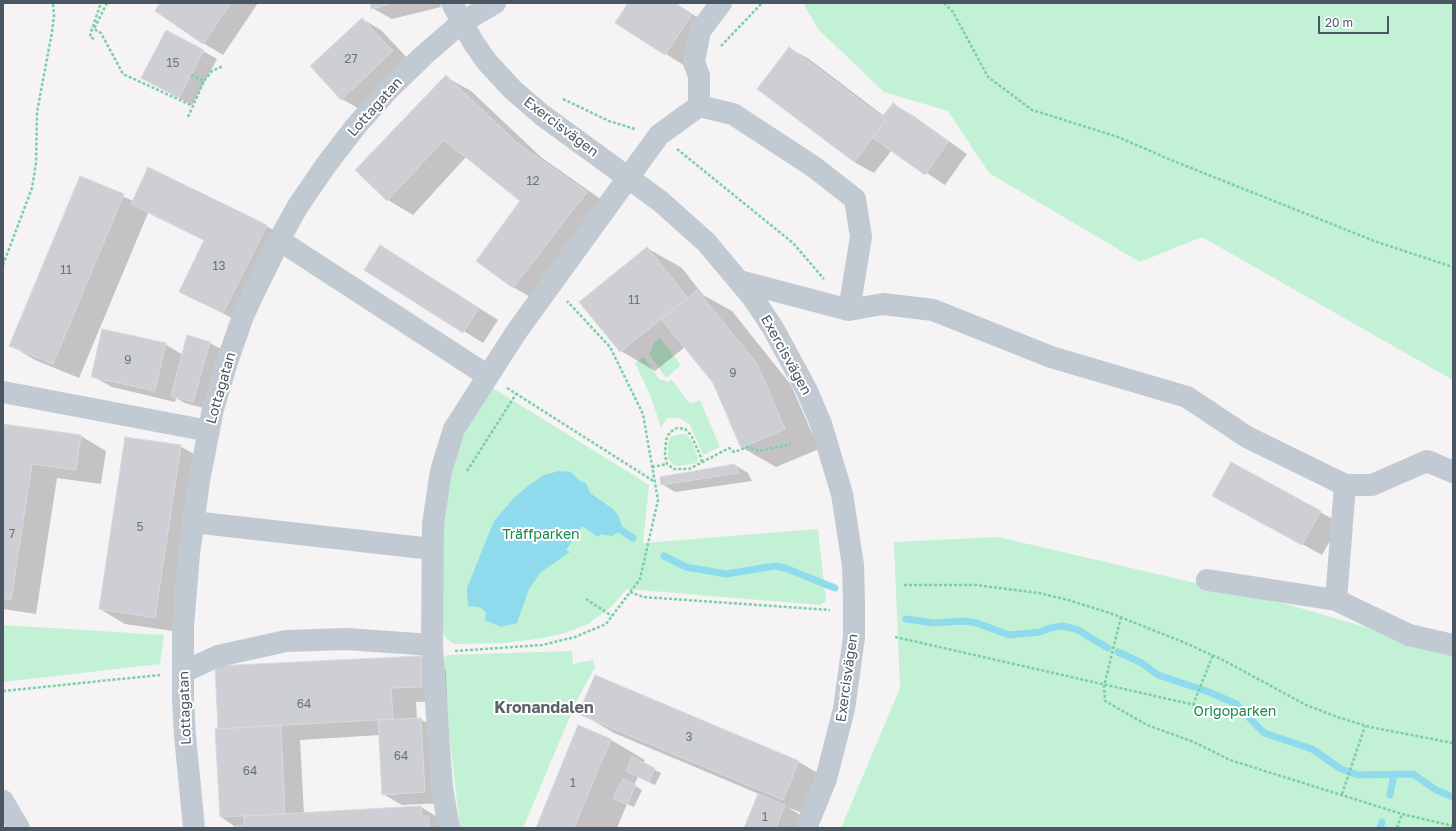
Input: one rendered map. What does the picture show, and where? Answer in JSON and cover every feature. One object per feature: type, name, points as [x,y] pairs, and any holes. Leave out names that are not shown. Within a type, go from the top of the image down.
[{"type":"street","name":"Exercisvägen","points":[[452,3],[461,23],[487,62],[513,90],[542,115],[628,177],[680,218],[706,242],[739,281],[773,328],[791,359],[821,424],[842,494],[853,565],[854,612],[850,673],[844,709],[826,779],[806,828]]},
{"type":"street","name":"Lottagatan","points":[[194,828],[185,736],[183,672],[183,626],[188,554],[209,431],[227,362],[243,316],[279,240],[314,183],[356,126],[389,89],[424,55],[461,23],[495,3]]},
{"type":"street","points":[[700,106],[699,76],[694,62],[700,31],[721,3]]},
{"type":"street","points":[[449,828],[442,788],[432,645],[433,524],[441,471],[454,429],[517,331],[659,135],[700,106],[733,114],[814,167],[855,199],[861,237],[849,310]]},
{"type":"street","points":[[279,240],[488,376]]},
{"type":"street","points":[[739,281],[849,310],[883,304],[933,310],[1051,357],[1187,397],[1247,437],[1345,485],[1372,485],[1427,461],[1453,472]]},
{"type":"street","points":[[3,392],[209,431]]},
{"type":"street","points":[[1336,600],[1345,485]]},
{"type":"street","points":[[193,522],[432,549]]},
{"type":"street","points":[[1207,580],[1336,600],[1408,635],[1453,645]]},
{"type":"street","points":[[183,672],[218,656],[286,641],[346,639],[432,645]]},
{"type":"street","points":[[3,800],[19,828]]},
{"type":"path","points":[[3,265],[32,188],[36,162],[37,112],[52,32],[54,16],[53,3]]},
{"type":"path","points":[[94,39],[90,37],[101,3]]},
{"type":"path","points":[[107,3],[94,30],[101,33],[124,74],[192,106]]},
{"type":"path","points":[[699,76],[718,49],[762,3]]},
{"type":"path","points":[[944,3],[953,12],[988,77],[1032,110],[1118,137],[1171,160],[1369,239],[1453,267]]},
{"type":"path","points":[[188,117],[204,80],[212,70],[223,66]]},
{"type":"path","points":[[191,75],[204,80]]},
{"type":"path","points":[[432,645],[448,652],[542,645],[575,637],[606,624],[640,579],[658,500],[643,414],[610,347],[551,284]]},
{"type":"path","points":[[488,376],[655,482]]},
{"type":"path","points":[[463,477],[516,394]]},
{"type":"path","points":[[667,464],[666,440],[670,432],[677,428],[685,429],[691,435],[702,462]]},
{"type":"path","points":[[652,467],[667,464],[674,469],[688,469],[728,448],[734,452],[748,447],[758,451],[791,444]]},
{"type":"path","points":[[904,585],[976,585],[1039,593],[1121,617],[1213,655],[1306,705],[1365,726],[1453,743]]},
{"type":"path","points":[[630,592],[643,597],[854,612]]},
{"type":"path","points":[[586,599],[612,616]]},
{"type":"path","points":[[1121,617],[1104,686],[1105,701],[1147,725],[1194,742],[1230,760],[1402,814],[1453,826]]},
{"type":"path","points":[[895,637],[1104,686],[1199,706]]},
{"type":"path","points":[[1193,705],[1213,655]]},
{"type":"path","points":[[3,691],[183,672]]},
{"type":"path","points":[[1342,794],[1365,726]]},
{"type":"path","points":[[1397,828],[1402,814]]},
{"type":"green space","points":[[803,3],[1453,3],[1453,380],[1202,237],[1140,262],[989,173],[948,111],[884,92],[818,29]]},
{"type":"green space","points":[[660,338],[681,365],[666,378],[649,354],[652,350],[653,344]]},
{"type":"green space","points":[[644,357],[659,379],[668,382],[672,380],[690,404],[700,400],[720,447],[703,455],[690,425],[680,418],[667,418],[661,427],[650,395],[635,363]]},
{"type":"green space","name":"Träffparken","points":[[491,387],[649,485],[643,543],[818,529],[826,601],[820,605],[627,589],[610,608],[588,624],[565,633],[543,638],[506,643],[454,644],[447,639],[441,631],[442,532],[452,450]]},
{"type":"green space","points":[[686,434],[692,442],[698,457],[697,463],[679,466],[674,465],[668,459],[668,443],[670,438],[672,436]]},
{"type":"green space","name":"Origoparken","points":[[998,537],[1290,605],[1453,653],[1453,828],[841,828],[900,688],[894,542]]},
{"type":"green space","points":[[3,625],[164,635],[160,664],[3,682]]},
{"type":"green space","points":[[572,651],[573,664],[593,660],[595,667],[577,700],[523,828],[460,828],[441,662],[447,655]]},
{"type":"water","points":[[559,471],[571,472],[580,481],[586,483],[590,493],[613,509],[619,517],[622,526],[621,530],[612,536],[601,534],[598,537],[582,526],[566,550],[570,552],[541,572],[529,589],[517,623],[501,627],[485,620],[486,612],[479,607],[468,606],[467,588],[494,521],[512,500],[529,485],[544,475]]},
{"type":"building","points":[[160,3],[231,3],[203,44],[155,11]]},
{"type":"building","points":[[370,3],[393,3],[371,9]]},
{"type":"building","points":[[628,3],[675,3],[692,14],[665,55],[615,23]]},
{"type":"building","points":[[362,18],[393,51],[341,100],[310,66]]},
{"type":"building","points":[[166,30],[204,50],[179,98],[141,78]]},
{"type":"building","points":[[789,47],[886,120],[854,162],[757,89]]},
{"type":"building","points":[[446,75],[517,143],[587,192],[513,288],[476,261],[520,201],[444,140],[387,201],[355,170]]},
{"type":"building","points":[[893,103],[948,142],[925,175],[873,138],[886,120],[882,117]]},
{"type":"building","points":[[148,167],[267,225],[223,313],[179,292],[204,240],[131,204]]},
{"type":"building","points":[[80,176],[124,194],[53,364],[9,346]]},
{"type":"building","points":[[380,245],[479,308],[463,333],[364,270]]},
{"type":"building","points":[[647,247],[688,298],[620,352],[579,302]]},
{"type":"building","points":[[697,290],[757,364],[785,429],[741,448],[713,383],[661,319]]},
{"type":"building","points":[[102,329],[166,343],[155,391],[91,377]]},
{"type":"building","points":[[187,335],[210,342],[193,402],[171,396]]},
{"type":"building","points":[[3,424],[81,435],[76,470],[32,464],[11,600],[3,599]]},
{"type":"building","points":[[125,437],[181,445],[155,618],[99,609]]},
{"type":"building","points":[[1231,462],[1321,511],[1302,545],[1212,496]]},
{"type":"building","points":[[735,464],[739,473],[661,485],[660,477]]},
{"type":"building","points":[[421,656],[422,687],[391,688],[393,719],[218,729],[215,666]]},
{"type":"building","points":[[595,675],[799,761],[783,800],[578,714]]},
{"type":"building","points":[[421,718],[425,792],[382,795],[378,720]]},
{"type":"building","points":[[281,725],[285,814],[220,817],[215,729]]},
{"type":"building","points":[[578,725],[611,739],[574,828],[536,828]]},
{"type":"building","points":[[632,757],[655,768],[649,782],[626,771]]},
{"type":"building","points":[[623,779],[636,785],[627,805],[613,798]]},
{"type":"building","points":[[758,794],[785,805],[776,828],[744,828]]},
{"type":"building","points":[[421,806],[422,816],[429,816],[429,828],[236,828],[236,826],[244,826],[244,816]]},
{"type":"waterway","points":[[621,530],[633,538]]},
{"type":"waterway","points":[[664,556],[686,567],[726,574],[775,566],[785,568],[835,588]]},
{"type":"waterway","points":[[906,619],[934,623],[962,621],[977,623],[1009,635],[1040,632],[1050,628],[1062,626],[1076,629],[1108,648]]},
{"type":"waterway","points":[[1118,652],[1142,663],[1158,675],[1209,692],[1236,704],[1264,733],[1312,749],[1341,769],[1358,775],[1413,774],[1436,790],[1453,797]]},
{"type":"waterway","points":[[1390,795],[1394,774]]},
{"type":"waterway","points":[[1380,828],[1382,822]]},
{"type":"district","name":"Kronandalen","points":[[544,708]]}]
